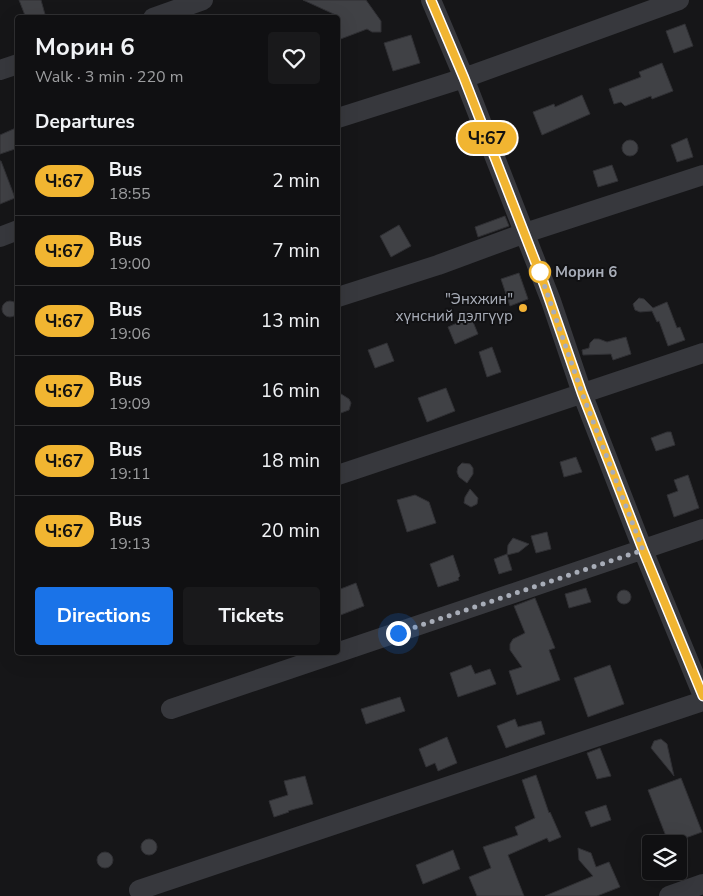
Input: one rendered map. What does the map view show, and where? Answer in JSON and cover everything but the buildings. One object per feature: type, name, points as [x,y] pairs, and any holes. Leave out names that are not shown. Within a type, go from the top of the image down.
[{"type":"street","points":[[161,15],[203,0]]},
{"type":"street","points":[[431,0],[525,233],[551,301],[582,393],[643,550],[703,696]]},
{"type":"street","points":[[340,117],[464,78],[679,0]]},
{"type":"street","points":[[0,70],[15,65]]},
{"type":"street","points":[[340,297],[438,265],[525,233],[703,175]]},
{"type":"street","points":[[0,237],[15,231]]},
{"type":"street","points":[[340,474],[703,353]]},
{"type":"street","points":[[340,652],[703,529]]},
{"type":"street","points":[[171,709],[331,655]]},
{"type":"street","points":[[139,890],[703,700]]},
{"type":"street","points":[[669,896],[703,884]]},
{"type":"bus line","name":"Ч:67","points":[[431,0],[464,78],[551,301],[582,393],[643,550],[703,696]]},
{"type":"place","name":"Морин 6","points":[[540,272]]},
{"type":"place","name":"\"Энхжин\" хүнсний дэлгүүр","points":[[523,308]]},
{"type":"route","points":[[398,633],[643,550],[582,393],[538,267],[540,272]]}]
